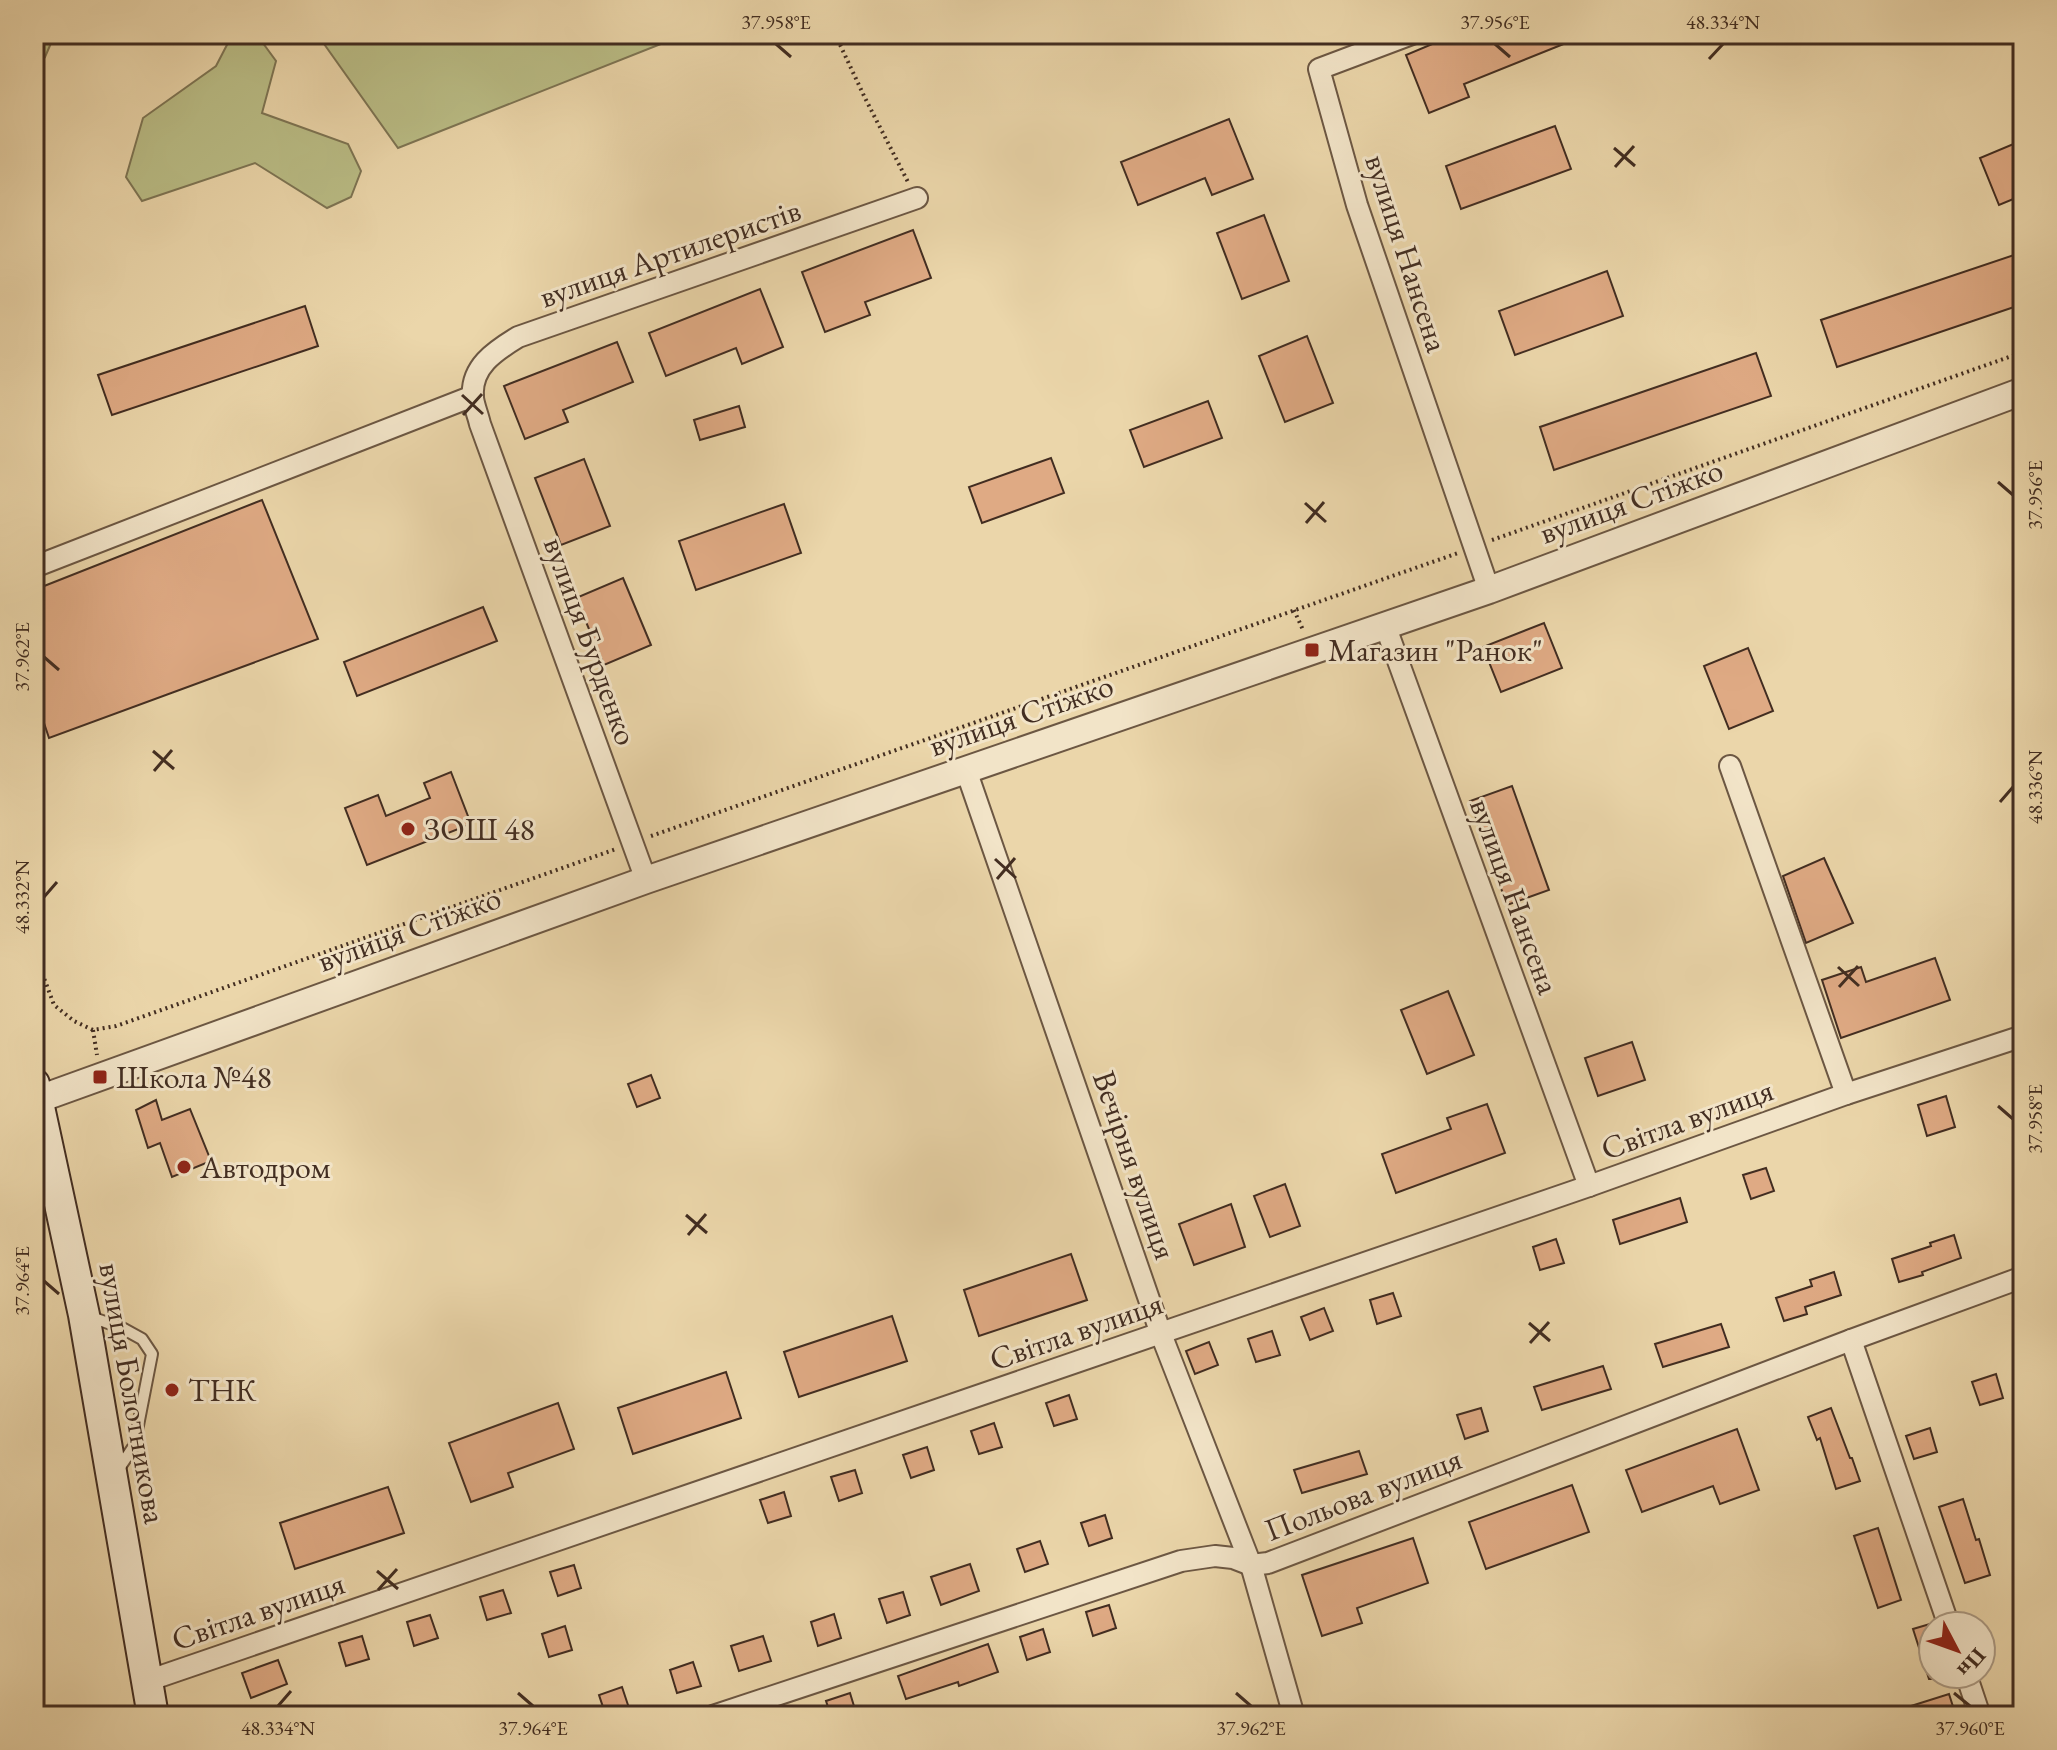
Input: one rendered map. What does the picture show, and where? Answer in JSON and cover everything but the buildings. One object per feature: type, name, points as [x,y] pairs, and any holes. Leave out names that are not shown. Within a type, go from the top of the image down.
[{"type":"main road","name":"вулиця Болотникова","points":[[36,1091],[84,1315],[153,1716]]},
{"type":"street","name":"вулиця Нансена","points":[[1412,34],[1319,69],[1357,205],[1489,590]]},
{"type":"street","name":"вулиця Артилеристів","points":[[473,396],[477,372],[493,352],[518,337],[917,198]]},
{"type":"street","name":"вулиця Стіжко","points":[[36,1091],[1489,590],[2023,391]]},
{"type":"street","name":"вулиця Бурденко","points":[[473,396],[480,424],[646,880]]},
{"type":"street","points":[[34,567],[473,396]]},
{"type":"street","name":"вулиця Нансена","points":[[1385,625],[1589,1186]]},
{"type":"street","points":[[1730,766],[1846,1094]]},
{"type":"street","name":"Вечірня вулиця","points":[[966,770],[1161,1334],[1251,1565],[1294,1716]]},
{"type":"street","name":"Світла вулиця","points":[[147,1681],[1161,1334],[1846,1094],[2023,1036]]},
{"type":"street","name":"Польова вулиця","points":[[713,1716],[1181,1561],[1215,1556],[1233,1558],[1251,1565],[1283,1558],[2023,1277]]},
{"type":"street","points":[[1851,1340],[1944,1610]]},
{"type":"street","points":[[1971,1690],[1980,1716]]},
{"type":"lane","points":[[84,1315],[122,1328],[142,1339],[152,1354],[134,1446],[113,1478]]},
{"type":"path","points":[[835,34],[917,198]]},
{"type":"path","points":[[34,951],[54,1005],[74,1021],[93,1030],[116,1026],[2023,352]]},
{"type":"path","points":[[34,974],[42,971]]},
{"type":"green space","points":[[34,34],[55,34],[45,57],[34,51]]},
{"type":"green space","points":[[317,34],[686,34],[398,148]]},
{"type":"green space","points":[[257,35],[276,61],[262,113],[348,144],[361,171],[351,197],[327,208],[255,163],[142,201],[126,177],[143,118],[216,66],[229,41]]},
{"type":"place","name":"Магазин \"Ранок\"","points":[[1312,650]]},
{"type":"place","name":"ЗОШ 48","points":[[408,829]]},
{"type":"place","name":"Школа №48","points":[[100,1077]]},
{"type":"place","name":"Автодром","points":[[184,1167]]},
{"type":"place","name":"ТНК","points":[[172,1390]]}]
